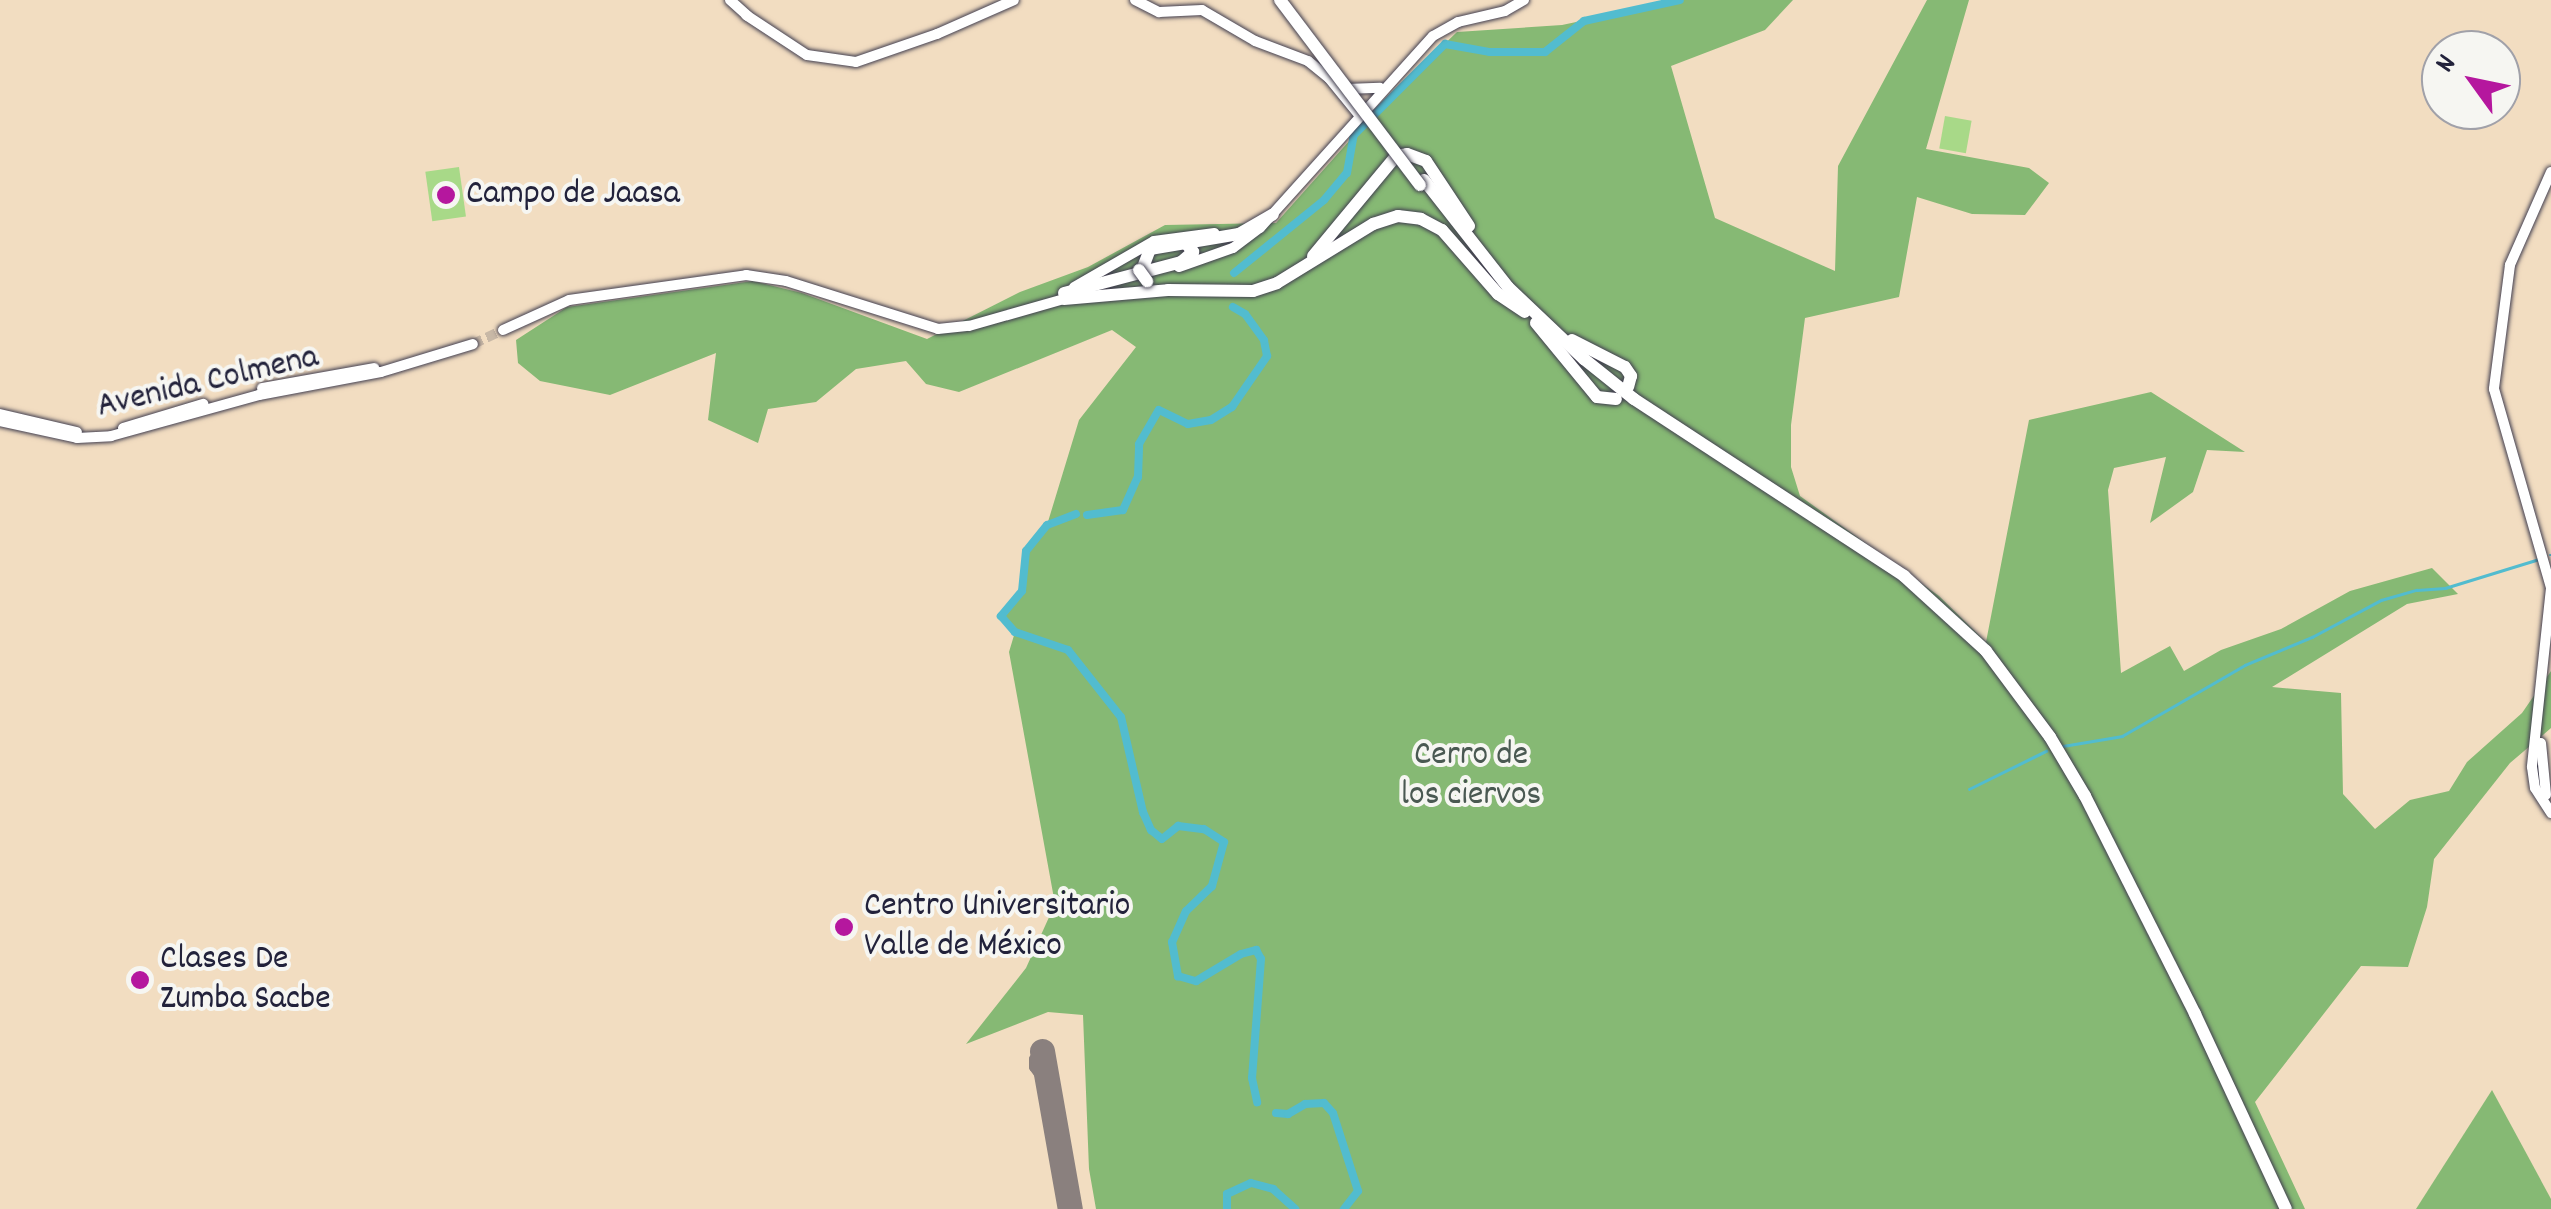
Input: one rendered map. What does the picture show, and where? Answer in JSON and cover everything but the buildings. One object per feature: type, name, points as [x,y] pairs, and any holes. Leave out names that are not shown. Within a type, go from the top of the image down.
[{"type":"highway","points":[[1284,0],[1422,182],[1533,317],[1631,402],[1913,589],[1978,650],[2026,712],[2075,789],[2283,1209]]},
{"type":"highway","points":[[1144,275],[1168,286],[1234,288],[1295,268],[1316,254],[1391,159],[1407,154],[1418,156],[1433,169],[1508,287]]},
{"type":"highway","points":[[1422,182],[1597,397],[1616,400]]},
{"type":"highway","points":[[1144,275],[1150,249],[1250,231],[1273,214]]},
{"type":"highway","points":[[1064,296],[1253,290],[1299,271],[1373,224],[1410,216],[1442,230],[1491,286],[1634,399],[1844,533],[1922,590],[1986,651],[2057,747],[2195,1014],[2283,1209]]},
{"type":"highway","points":[[1064,296],[1181,262],[1193,252],[1184,242]]},
{"type":"highway","points":[[1144,275],[1146,245]]},
{"type":"highway","points":[[1144,275],[1168,290]]},
{"type":"highway","points":[[1533,317],[1588,351],[1625,367],[1631,376],[1628,386]]},
{"type":"main road","points":[[730,0],[746,15],[819,57],[858,62],[924,39],[1014,0]]},
{"type":"main road","points":[[850,59],[1001,0]]},
{"type":"main road","points":[[1135,0],[1159,12],[1202,10],[1256,40],[1308,61],[1334,84],[1359,115]]},
{"type":"main road","points":[[1064,296],[1161,238],[1222,232],[1256,221],[1438,26],[1515,0]]},
{"type":"main road","points":[[1334,84],[1356,91],[1383,88],[1441,30],[1505,12],[1524,0]]},
{"type":"main road","points":[[1346,133],[1355,130],[1382,100],[1383,88]]},
{"type":"main road","points":[[502,327],[569,295],[747,270],[778,274],[931,324],[968,321],[1218,255],[1246,240],[1273,214],[1359,115]]},
{"type":"main road","points":[[2551,172],[2510,265],[2494,388],[2551,588],[2532,774],[2551,813]]},
{"type":"main road","points":[[2551,182],[2518,259],[2497,388],[2551,571]]},
{"type":"main road","points":[[370,372],[472,342]]},
{"type":"main road","name":"Avenida Colmena","points":[[0,418],[92,433],[333,373],[370,372]]},
{"type":"main road","name":"Avenida Colmena","points":[[0,418],[92,439],[160,425],[259,395],[370,372]]},
{"type":"main road","points":[[2551,634],[2540,760],[2543,788],[2551,804]]},
{"type":"green space","name":"Cerro de los ciervos","points":[[1680,0],[1793,0],[1765,30],[1671,66],[1715,218],[1835,271],[1838,166],[1927,0],[1969,0],[1926,149],[2029,168],[2049,183],[2025,215],[1972,214],[1917,197],[1899,297],[1805,318],[1791,425],[1791,467],[1800,496],[1939,596],[1986,642],[2029,420],[2151,392],[2245,452],[2207,450],[2193,492],[2150,523],[2166,457],[2114,468],[2108,490],[2121,673],[2170,646],[2184,671],[2221,650],[2281,629],[2350,591],[2432,568],[2458,594],[2407,604],[2272,687],[2341,693],[2343,794],[2375,829],[2410,800],[2449,791],[2467,762],[2522,713],[2551,671],[2551,728],[2510,763],[2434,859],[2427,907],[2408,967],[2361,966],[2255,1102],[2305,1209],[1096,1209],[1089,1169],[1083,1015],[1048,1012],[966,1044],[1026,968],[1055,904],[1009,652],[1015,632],[1001,616],[1022,591],[1026,551],[1047,525],[1079,420],[1136,347],[1112,330],[959,392],[926,384],[906,361],[856,369],[816,402],[768,409],[758,443],[708,420],[716,353],[610,395],[540,381],[518,363],[516,340],[567,307],[753,281],[802,293],[927,339],[1020,292],[1088,267],[1165,225],[1276,223],[1383,103],[1457,32],[1562,25]]},
{"type":"green space","points":[[1945,116],[1972,121],[1966,153],[1939,148]]},
{"type":"green space","name":"Campo de Jaasa","points":[[459,167],[466,217],[432,221],[425,172]]},
{"type":"green space","points":[[2492,1090],[2551,1199],[2551,1209],[2416,1209]]},
{"type":"waterway","points":[[1234,273],[1324,200],[1347,173],[1354,135],[1445,44],[1490,52],[1545,52],[1584,21],[1680,0]]},
{"type":"waterway","points":[[1087,515],[1123,510],[1138,477],[1139,444],[1159,410],[1188,424],[1211,420],[1232,407],[1267,356],[1264,340],[1245,314],[1233,307]]},
{"type":"waterway","points":[[1076,514],[1047,525],[1026,551],[1022,591],[1001,616],[1015,632],[1068,650],[1121,717],[1143,812],[1151,830],[1162,839],[1178,826],[1204,829],[1224,842],[1212,886],[1186,911],[1172,942],[1178,976],[1196,981],[1241,954],[1256,950],[1261,959],[1252,1078],[1257,1102]]},
{"type":"waterway","points":[[2063,746],[2122,736],[2245,665],[2312,637],[2381,600],[2417,590],[2445,588],[2539,559]]},
{"type":"waterway","points":[[1969,789],[2046,751]]},
{"type":"waterway","points":[[1276,1113],[1288,1114],[1305,1104],[1324,1103],[1333,1113],[1358,1191],[1344,1209]]},
{"type":"waterway","points":[[1227,1209],[1227,1194],[1251,1183],[1273,1189],[1295,1209]]},
{"type":"taxiway","points":[[1045,1068],[1045,1057],[1034,1059],[1034,1067],[1048,1086]]},
{"type":"runway","points":[[1042,1051],[1070,1209]]},
{"type":"tunnel","points":[[473,344],[503,330]]},
{"type":"place","name":"Campo de Jaasa","points":[[446,195]]},
{"type":"place","name":"Centro Universitario Valle de México","points":[[844,927]]},
{"type":"place","name":"Clases De Zumba Sacbe","points":[[140,980]]}]
